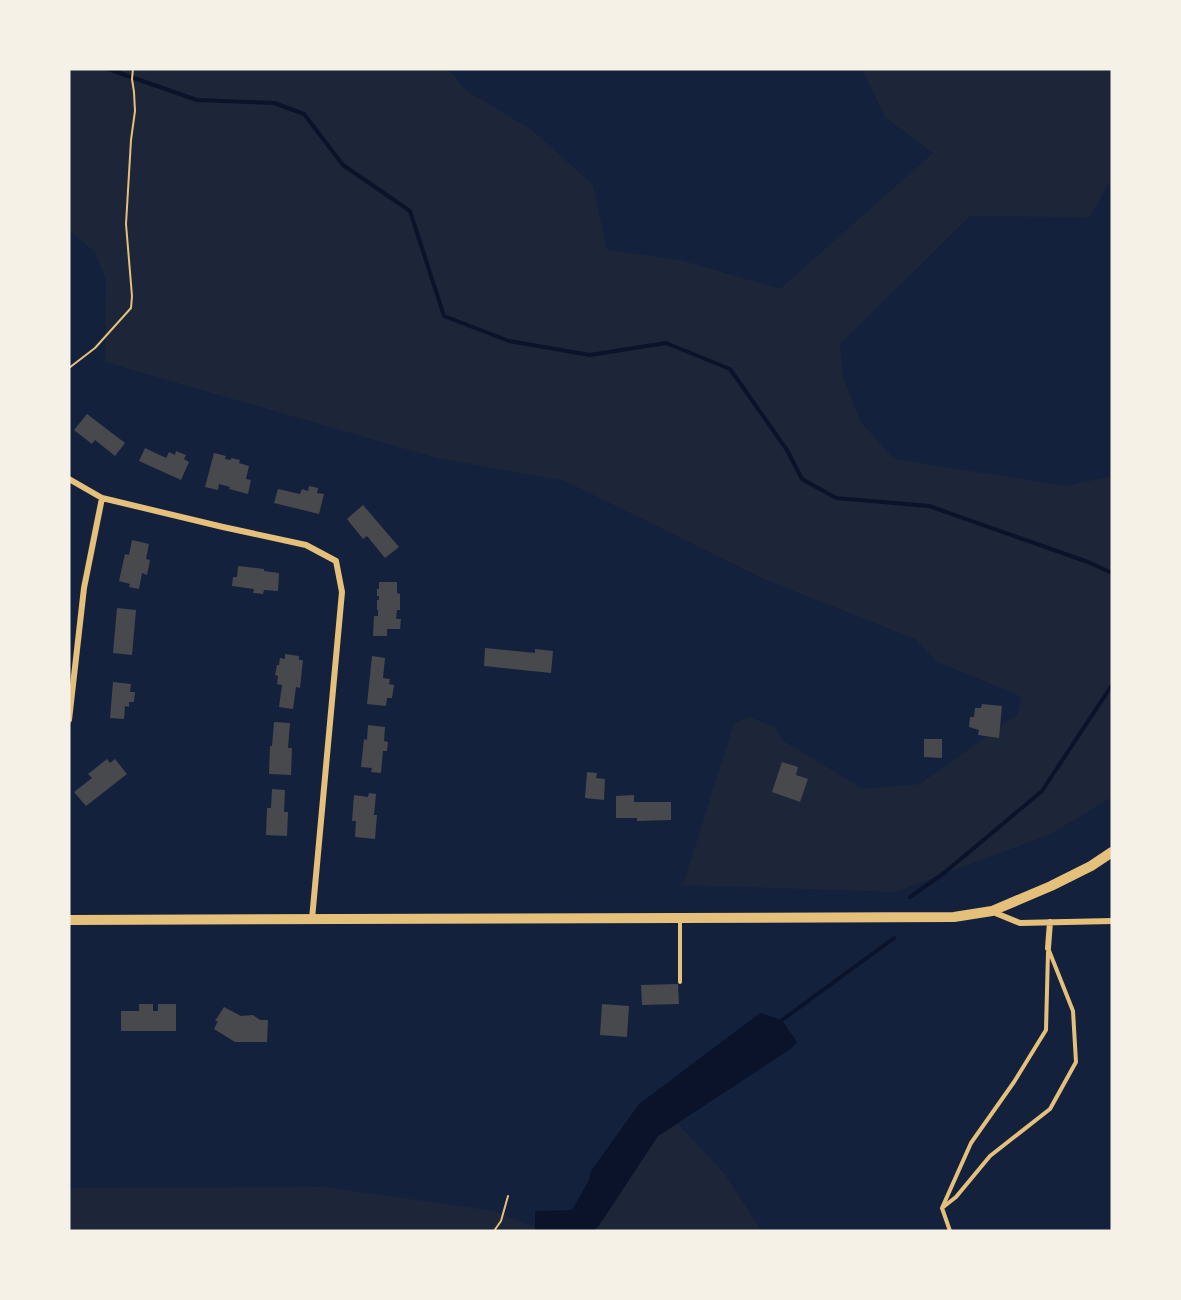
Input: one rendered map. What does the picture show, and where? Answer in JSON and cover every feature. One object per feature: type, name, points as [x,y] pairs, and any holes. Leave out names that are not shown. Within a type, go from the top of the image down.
[{"type":"main road","points":[[69,920],[954,917],[992,911],[1061,881],[1112,852]]},
{"type":"street","points":[[69,479],[102,498],[306,545],[336,561],[342,592],[312,919]]},
{"type":"street","points":[[69,720],[84,588],[102,498]]},
{"type":"street","points":[[992,911],[1020,923],[1112,921]]},
{"type":"street","points":[[1048,948],[1050,922]]},
{"type":"lane","points":[[680,917],[680,982]]},
{"type":"lane","points":[[950,1231],[942,1208],[971,1143],[1014,1082],[1046,1030],[1048,948]]},
{"type":"lane","points":[[942,1208],[956,1197],[990,1156],[1050,1109],[1076,1062],[1073,1011],[1048,948]]},
{"type":"path","points":[[69,368],[95,348],[131,308],[126,224],[135,111],[133,69]]},
{"type":"path","points":[[494,1231],[501,1221],[508,1196]]},
{"type":"shaded area","points":[[69,69],[448,69],[467,91],[532,130],[593,185],[607,250],[680,260],[780,289],[933,153],[885,117],[862,69],[1112,69],[1112,184],[1108,184],[1090,217],[970,216],[840,344],[843,377],[860,421],[894,459],[1065,486],[1112,476],[1112,797],[1051,834],[895,892],[683,885],[734,723],[750,717],[776,728],[782,740],[863,789],[920,784],[1017,715],[1022,697],[938,662],[915,639],[766,580],[565,481],[437,458],[105,362],[106,280],[95,252],[69,231]]},
{"type":"shaded area","points":[[760,1013],[782,1020],[797,1042],[792,1048],[658,1136],[598,1227],[592,1231],[535,1231],[535,1211],[572,1210],[589,1180],[591,1171],[639,1104]]},
{"type":"shaded area","points":[[678,1124],[723,1172],[762,1231],[593,1231],[598,1227],[658,1136]]},
{"type":"shaded area","points":[[324,1187],[495,1211],[536,1228],[535,1231],[69,1231],[69,1188]]},
{"type":"building","points":[[87,414],[125,443],[115,456],[95,440],[92,444],[74,430]]},
{"type":"building","points":[[145,448],[166,458],[169,452],[175,455],[176,451],[186,455],[184,459],[189,462],[181,480],[139,461]]},
{"type":"building","points":[[214,453],[226,456],[225,459],[240,460],[239,463],[249,466],[246,479],[251,480],[248,494],[219,484],[218,490],[205,487]]},
{"type":"building","points":[[309,486],[318,488],[317,493],[324,494],[319,514],[274,503],[278,489],[300,494],[302,489],[308,491]]},
{"type":"building","points":[[363,505],[399,547],[385,558],[367,536],[363,539],[347,519]]},
{"type":"building","points":[[132,540],[149,544],[146,559],[150,560],[147,575],[142,573],[139,589],[129,587],[130,584],[119,581],[125,554],[129,555]]},
{"type":"building","points":[[238,566],[279,573],[278,591],[264,590],[263,594],[253,593],[254,589],[232,586],[233,577],[237,577]]},
{"type":"building","points":[[379,582],[397,582],[397,593],[400,594],[400,610],[397,610],[396,619],[401,619],[400,629],[387,629],[387,636],[373,636],[374,616],[378,616]]},
{"type":"building","points":[[117,608],[136,610],[132,655],[113,653]]},
{"type":"building","points":[[485,648],[535,653],[535,649],[553,651],[551,673],[484,666]]},
{"type":"building","points":[[285,654],[299,656],[299,660],[303,660],[300,688],[296,687],[293,709],[279,707],[282,685],[277,684],[278,676],[275,675],[280,658],[285,659]]},
{"type":"building","points":[[372,656],[385,658],[383,678],[390,679],[389,684],[394,685],[392,698],[387,698],[386,706],[367,704]]},
{"type":"building","points":[[113,682],[131,684],[130,692],[135,692],[134,702],[129,702],[129,707],[125,706],[124,719],[110,718]]},
{"type":"building","points":[[982,704],[1002,706],[999,738],[978,735],[979,730],[969,727],[970,717],[974,717],[975,708],[981,708]]},
{"type":"building","points":[[274,722],[290,723],[288,748],[292,748],[291,775],[269,774]]},
{"type":"building","points":[[368,725],[385,727],[384,741],[388,742],[387,751],[383,751],[381,773],[371,772],[372,768],[361,767]]},
{"type":"building","points":[[924,739],[942,739],[942,758],[924,757]]},
{"type":"building","points":[[107,759],[110,763],[115,759],[127,774],[86,806],[74,792],[92,778],[88,774]]},
{"type":"building","points":[[782,762],[798,767],[796,775],[808,779],[800,802],[772,792]]},
{"type":"building","points":[[587,772],[597,773],[596,778],[605,779],[604,800],[585,798]]},
{"type":"building","points":[[272,789],[285,790],[284,812],[288,812],[287,836],[266,835],[267,808],[271,808]]},
{"type":"building","points":[[369,793],[376,794],[375,839],[355,837],[356,821],[352,821],[354,795],[368,797]]},
{"type":"building","points":[[634,795],[634,802],[671,802],[671,820],[637,821],[637,818],[616,818],[616,796]]},
{"type":"building","points":[[678,984],[679,1004],[642,1005],[641,985]]},
{"type":"building","points":[[139,1004],[153,1004],[153,1011],[158,1011],[158,1004],[176,1004],[176,1031],[121,1031],[121,1011],[139,1011]]},
{"type":"building","points":[[602,1004],[629,1006],[627,1037],[600,1035]]},
{"type":"building","points":[[224,1007],[241,1016],[253,1015],[260,1020],[268,1020],[267,1042],[235,1042],[214,1029],[218,1021],[215,1021]]},
{"type":"waterway","points":[[108,69],[197,100],[274,103],[304,114],[343,165],[410,211],[444,316],[509,341],[590,355],[666,343],[730,369],[787,450],[802,479],[836,498],[929,506],[1088,562],[1112,573]]},
{"type":"waterway","points":[[910,897],[944,873],[1042,791],[1112,685]]},
{"type":"waterway","points":[[782,1020],[894,938]]}]
